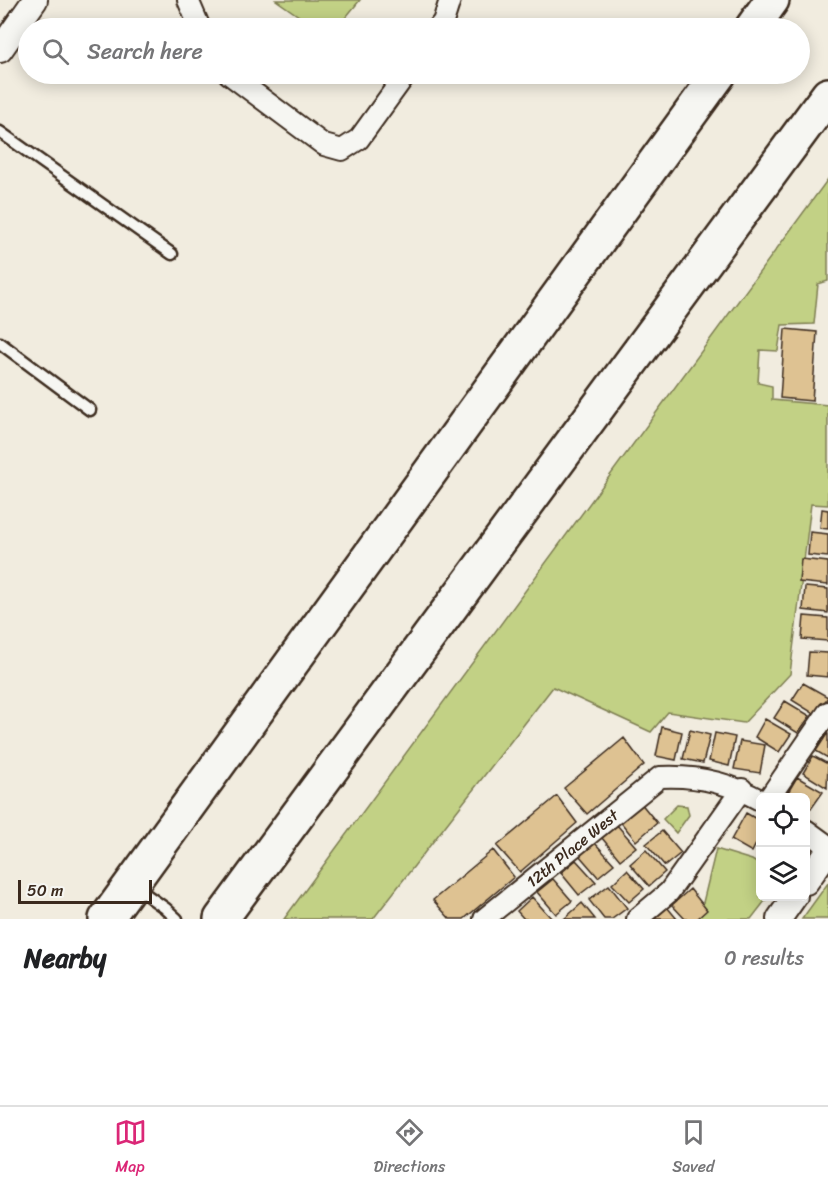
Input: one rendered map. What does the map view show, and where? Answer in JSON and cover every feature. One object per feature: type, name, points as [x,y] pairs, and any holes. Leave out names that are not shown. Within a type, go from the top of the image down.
[{"type":"highway","points":[[759,18],[772,0]]},
{"type":"highway","points":[[106,919],[712,84]]},
{"type":"highway","points":[[221,919],[828,95]]},
{"type":"street","points":[[22,18],[35,0]]},
{"type":"street","points":[[188,0],[196,18]]},
{"type":"street","points":[[444,18],[450,0]]},
{"type":"street","points":[[0,50],[18,24]]},
{"type":"street","points":[[242,84],[324,146],[342,150],[359,139],[399,84]]},
{"type":"street","points":[[772,793],[828,712]]},
{"type":"street","name":"12th Place West","points":[[484,919],[660,777],[686,776],[742,789]]},
{"type":"street","points":[[637,919],[669,892],[742,789],[756,798]]},
{"type":"street","points":[[810,833],[828,846]]},
{"type":"street","points":[[810,876],[828,851]]},
{"type":"street","points":[[779,919],[792,901]]},
{"type":"lane","points":[[0,132],[172,254]]},
{"type":"lane","points":[[0,344],[90,410]]},
{"type":"lane","points":[[132,884],[177,919]]},
{"type":"green space","points":[[276,0],[360,0],[345,18],[302,18]]},
{"type":"green space","points":[[828,179],[828,281],[818,284],[814,324],[782,325],[778,351],[760,350],[758,383],[772,386],[772,400],[828,405],[828,505],[811,504],[790,674],[744,723],[668,712],[651,732],[553,687],[373,919],[284,919]]},
{"type":"green space","points":[[677,805],[687,806],[689,815],[676,833],[663,819]]},
{"type":"green space","points":[[716,849],[756,862],[756,901],[765,901],[751,919],[699,919]]},
{"type":"green space","points":[[828,883],[828,919],[802,919]]},
{"type":"building","points":[[785,329],[817,332],[812,401],[780,398]]},
{"type":"building","points":[[822,509],[828,510],[828,529],[820,528]]},
{"type":"building","points":[[810,532],[828,534],[828,557],[808,555]]},
{"type":"building","points":[[801,559],[828,562],[828,585],[799,582]]},
{"type":"building","points":[[805,587],[828,589],[828,613],[803,610]]},
{"type":"building","points":[[804,616],[828,618],[828,641],[802,639]]},
{"type":"building","points":[[809,652],[828,653],[828,677],[807,675]]},
{"type":"building","points":[[803,683],[828,697],[816,715],[792,700]]},
{"type":"building","points":[[785,701],[810,716],[798,733],[774,718]]},
{"type":"building","points":[[765,719],[791,734],[779,752],[755,737]]},
{"type":"building","points":[[662,727],[682,732],[676,760],[656,756]]},
{"type":"building","points":[[690,730],[710,735],[703,763],[683,759]]},
{"type":"building","points":[[715,733],[735,737],[729,766],[709,761]]},
{"type":"building","points":[[828,734],[828,758],[816,751]]},
{"type":"building","points":[[624,738],[644,765],[587,814],[564,788]]},
{"type":"building","points":[[740,741],[765,745],[760,773],[734,769]]},
{"type":"building","points":[[813,756],[828,764],[827,788],[803,773]]},
{"type":"building","points":[[797,777],[823,792],[811,809],[810,793],[788,793]]},
{"type":"building","points":[[557,796],[577,823],[520,872],[497,846]]},
{"type":"building","points":[[640,802],[657,823],[636,841],[619,820]]},
{"type":"building","points":[[746,813],[756,819],[756,844],[752,852],[731,840]]},
{"type":"building","points":[[617,825],[636,847],[620,860],[602,838]]},
{"type":"building","points":[[662,831],[681,853],[665,866],[646,844]]},
{"type":"building","points":[[594,842],[614,864],[598,877],[579,855]]},
{"type":"building","points":[[493,850],[514,877],[464,919],[450,919],[433,900]]},
{"type":"building","points":[[646,850],[665,872],[649,886],[630,864]]},
{"type":"building","points":[[576,860],[596,882],[579,895],[561,873]]},
{"type":"building","points":[[627,870],[644,889],[629,902],[612,884]]},
{"type":"building","points":[[553,879],[572,901],[556,914],[537,892]]},
{"type":"building","points":[[609,885],[627,908],[612,919],[604,919],[589,900]]},
{"type":"building","points":[[690,889],[707,910],[697,919],[685,919],[672,905]]},
{"type":"building","points":[[532,897],[552,919],[524,919],[517,911]]},
{"type":"building","points":[[582,903],[595,919],[564,919]]},
{"type":"building","points":[[667,907],[677,919],[654,919]]}]
